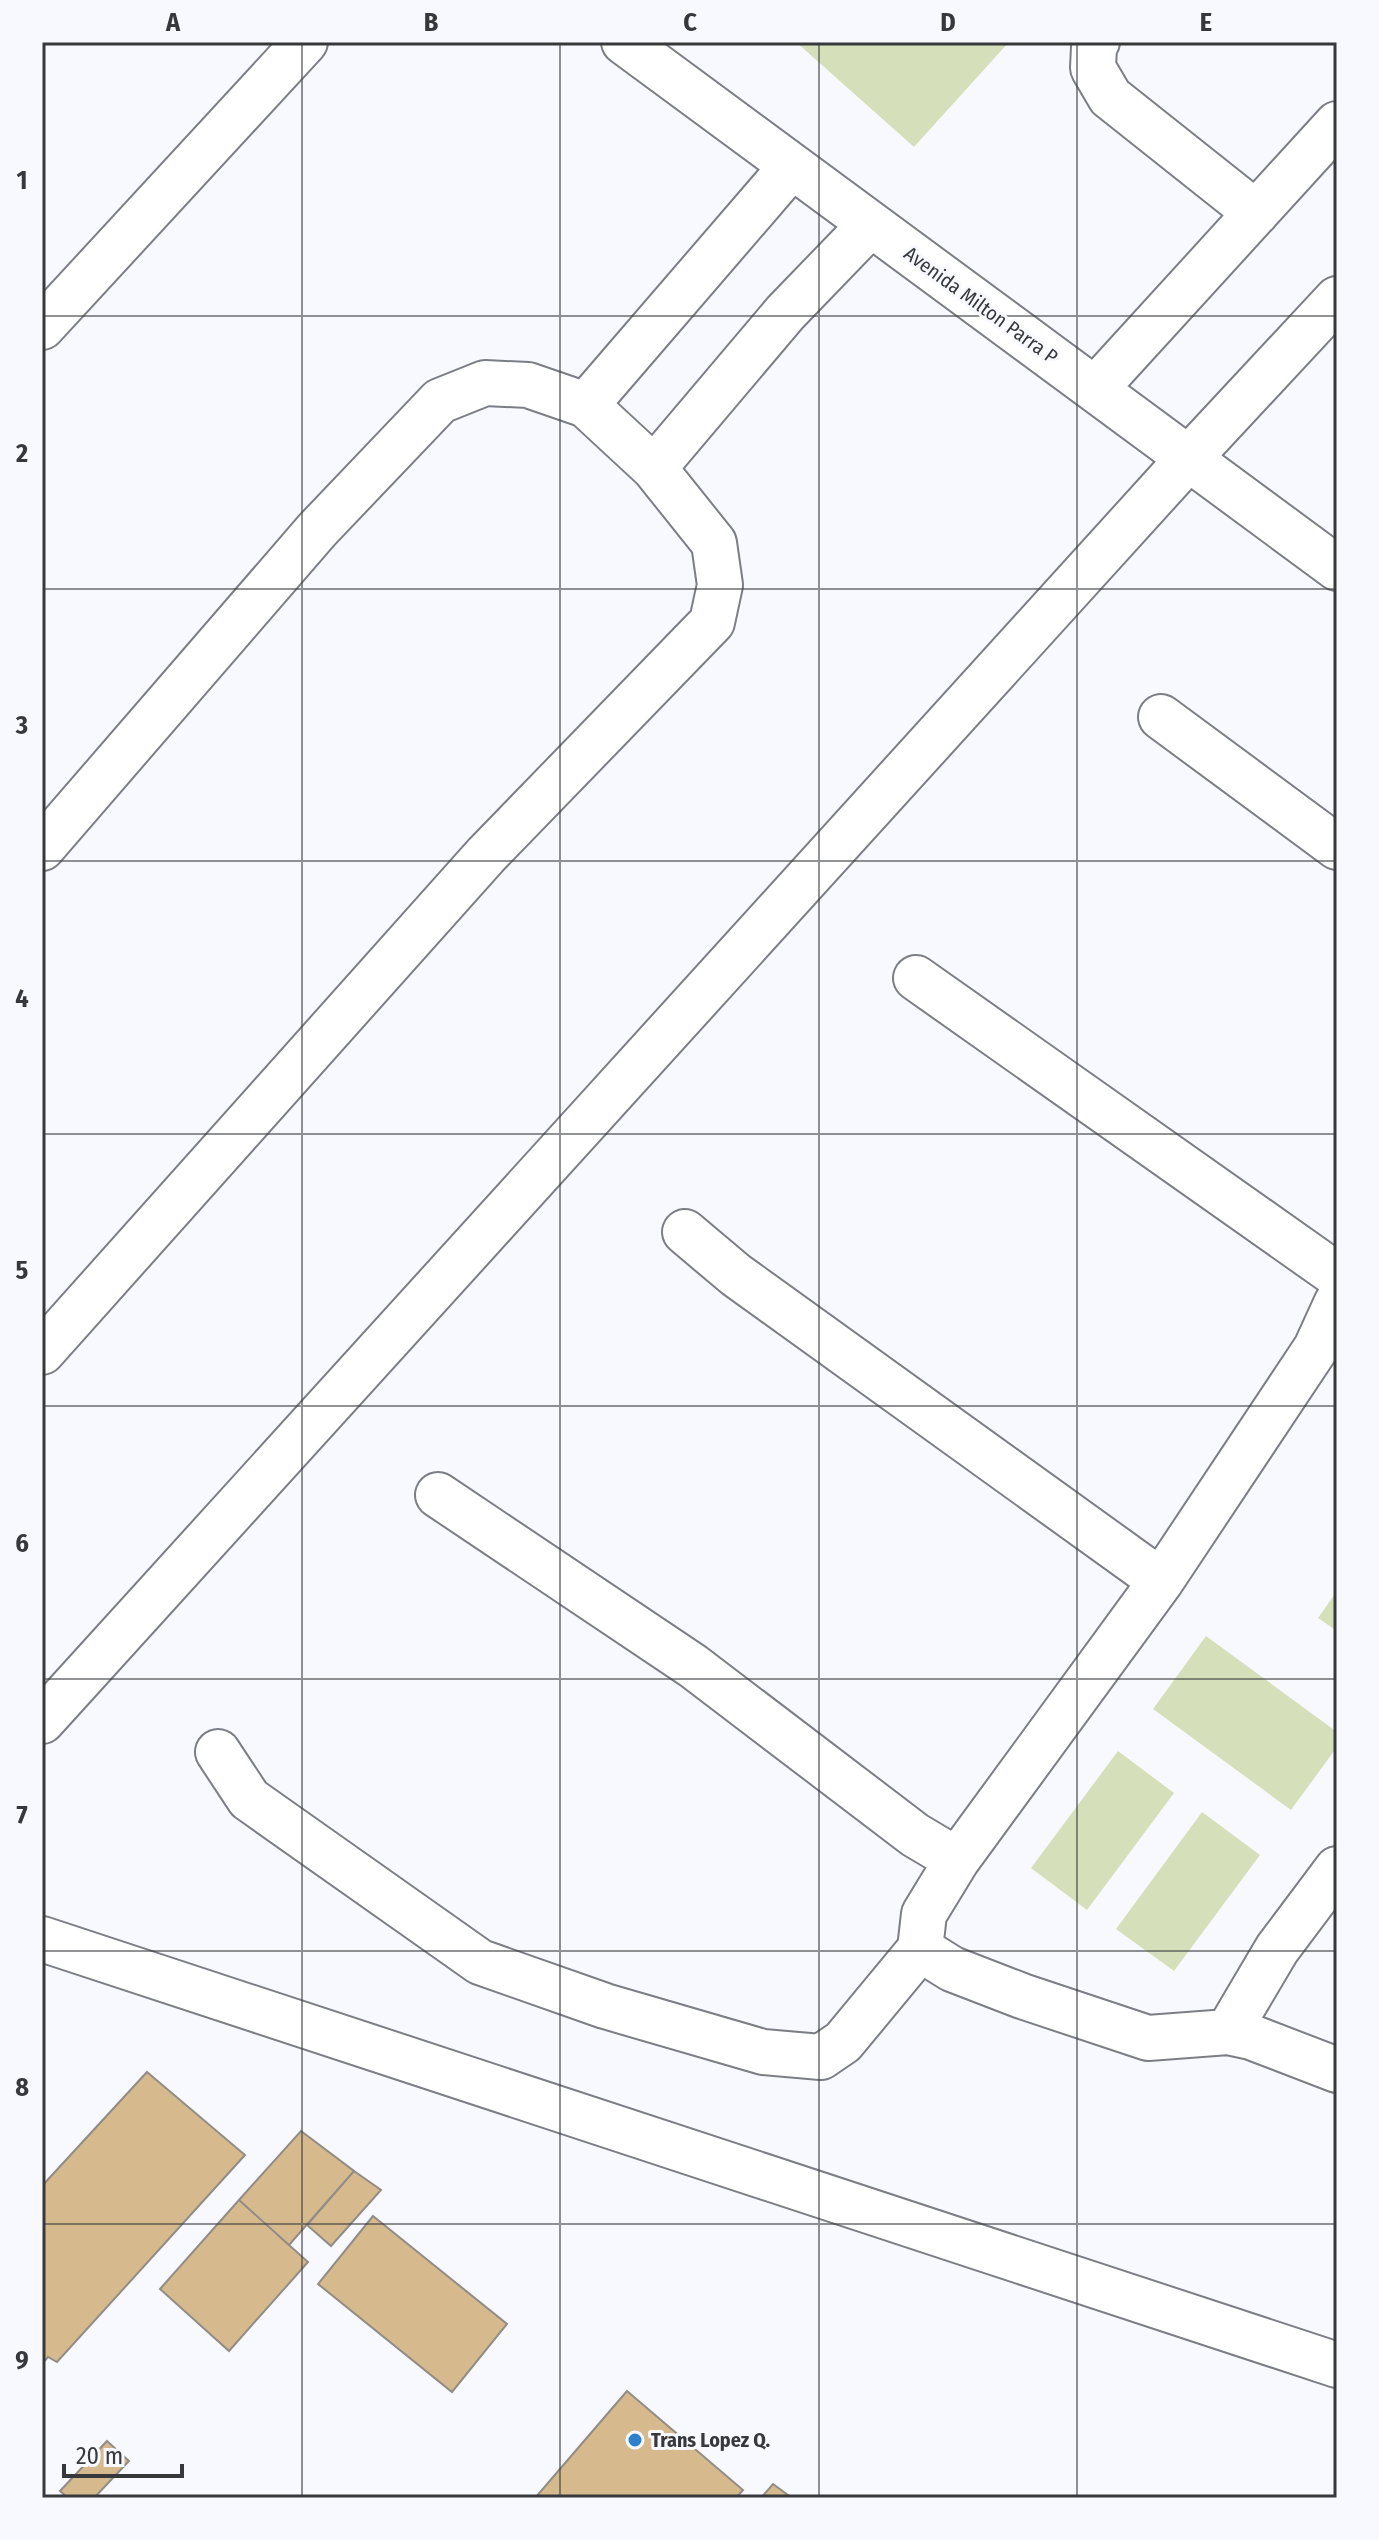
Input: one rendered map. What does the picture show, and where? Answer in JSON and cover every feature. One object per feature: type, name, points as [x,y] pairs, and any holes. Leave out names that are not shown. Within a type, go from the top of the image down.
[{"type":"street","points":[[42,327],[305,42]]},
{"type":"street","name":"Avenida Milton Parra P","points":[[624,42],[1337,568]]},
{"type":"street","points":[[1097,42],[1093,68],[1110,97],[1256,213]]},
{"type":"street","points":[[1096,388],[1337,124]]},
{"type":"street","points":[[586,405],[791,167]]},
{"type":"street","points":[[654,468],[785,313],[870,225]]},
{"type":"street","points":[[42,1721],[1188,459],[1337,299]]},
{"type":"street","points":[[42,848],[317,530],[440,401],[485,383],[528,385],[586,405],[654,468],[714,543],[720,585],[712,622],[486,855],[42,1352]]},
{"type":"street","points":[[1161,717],[1337,847]]},
{"type":"street","points":[[916,978],[1337,1275]]},
{"type":"street","points":[[685,1232],[736,1275],[1161,1581]]},
{"type":"street","points":[[218,1752],[249,1799],[480,1962],[605,2006],[763,2052],[821,2057],[843,2042],[920,1949],[924,1914],[957,1860],[1161,1581],[1316,1348],[1337,1302]]},
{"type":"street","points":[[438,1495],[693,1666],[915,1835],[957,1860]]},
{"type":"street","points":[[1228,2032],[1277,1949],[1337,1869]]},
{"type":"street","points":[[42,1939],[1337,2365]]},
{"type":"street","points":[[920,1949],[952,1969],[1148,2038],[1228,2032],[1251,2037],[1337,2070]]},
{"type":"green space","points":[[796,42],[1009,42],[914,147]]},
{"type":"green space","points":[[1337,1591],[1337,1631],[1318,1618]]},
{"type":"green space","points":[[1206,1636],[1337,1732],[1337,1747],[1291,1810],[1153,1709]]},
{"type":"green space","points":[[1118,1751],[1174,1793],[1087,1910],[1031,1868]]},
{"type":"green space","points":[[1202,1812],[1260,1855],[1174,1971],[1116,1929]]},
{"type":"building","points":[[147,2072],[245,2155],[57,2362],[48,2357],[42,2364],[42,2186]]},
{"type":"building","points":[[301,2131],[354,2171],[289,2245],[239,2200]]},
{"type":"building","points":[[354,2171],[381,2190],[331,2246],[307,2225]]},
{"type":"building","points":[[239,2200],[308,2262],[229,2351],[160,2289]]},
{"type":"building","points":[[373,2216],[507,2324],[452,2392],[318,2284]]},
{"type":"building","name":"Trans Lopez Q.","points":[[627,2391],[743,2490],[736,2498],[535,2498]]},
{"type":"building","points":[[107,2441],[129,2461],[94,2498],[68,2498],[60,2491]]},
{"type":"building","name":"Trans Lopez Q.","points":[[773,2484],[792,2498],[761,2498]]},
{"type":"place","name":"Trans Lopez Q.","points":[[635,2440]]}]
